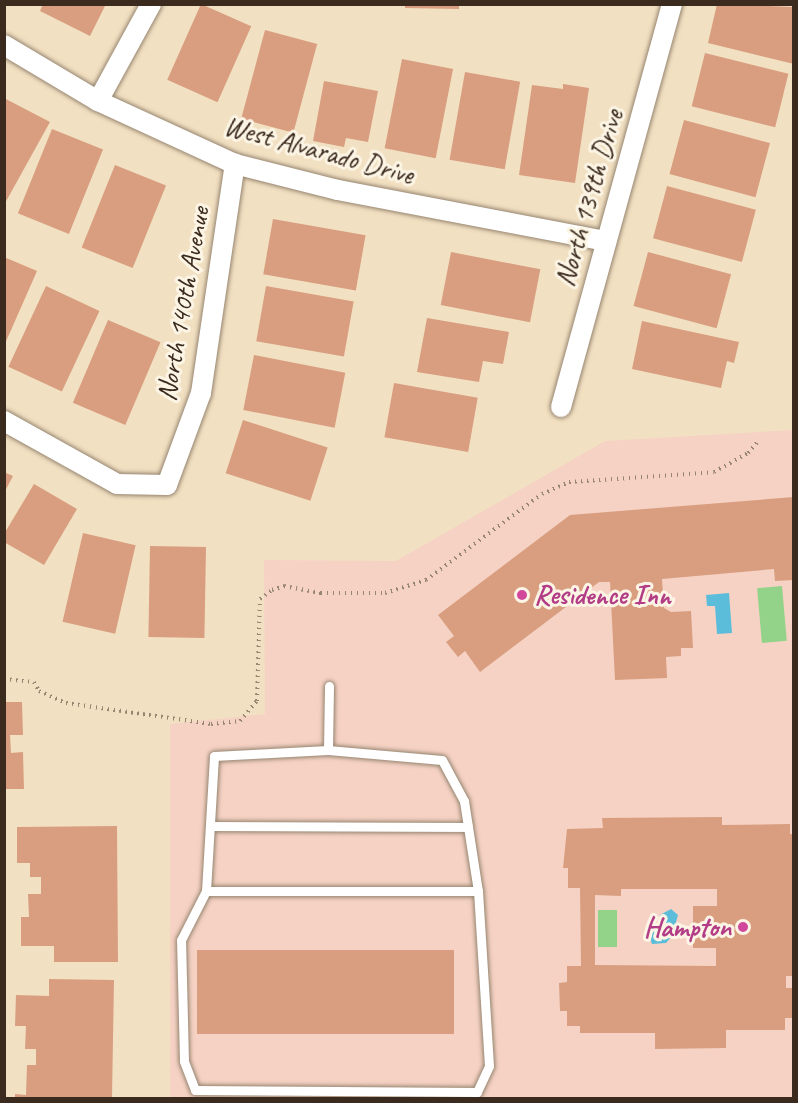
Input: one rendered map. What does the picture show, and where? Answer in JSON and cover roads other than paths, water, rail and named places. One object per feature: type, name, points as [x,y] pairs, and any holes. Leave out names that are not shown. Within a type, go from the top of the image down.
[{"type":"street","points":[[98,101],[151,4]]},
{"type":"street","name":"North 139th Drive","points":[[561,407],[672,4]]},
{"type":"street","name":"West Alvarado Drive","points":[[4,45],[98,101],[235,164],[338,190],[606,241]]},
{"type":"street","name":"North 140th Avenue","points":[[4,421],[117,484],[167,485],[201,393],[235,164]]},
{"type":"lane","points":[[328,750],[329,686]]},
{"type":"lane","points":[[328,750],[442,760],[464,801],[478,891],[489,1066],[477,1095],[194,1094],[184,1061],[181,940],[206,891],[212,826],[214,756],[328,750]]},
{"type":"lane","points":[[212,826],[468,827]]},
{"type":"lane","points":[[206,891],[478,891]]},
{"type":"water","points":[[729,593],[732,633],[717,634],[715,606],[707,606],[706,595]]},
{"type":"water","points":[[671,909],[678,915],[672,936],[666,943],[652,944],[649,936],[659,927],[660,915]]},
{"type":"place","name":"Residence Inn","points":[[522,595]]},
{"type":"place","name":"Hampton","points":[[743,927]]}]
